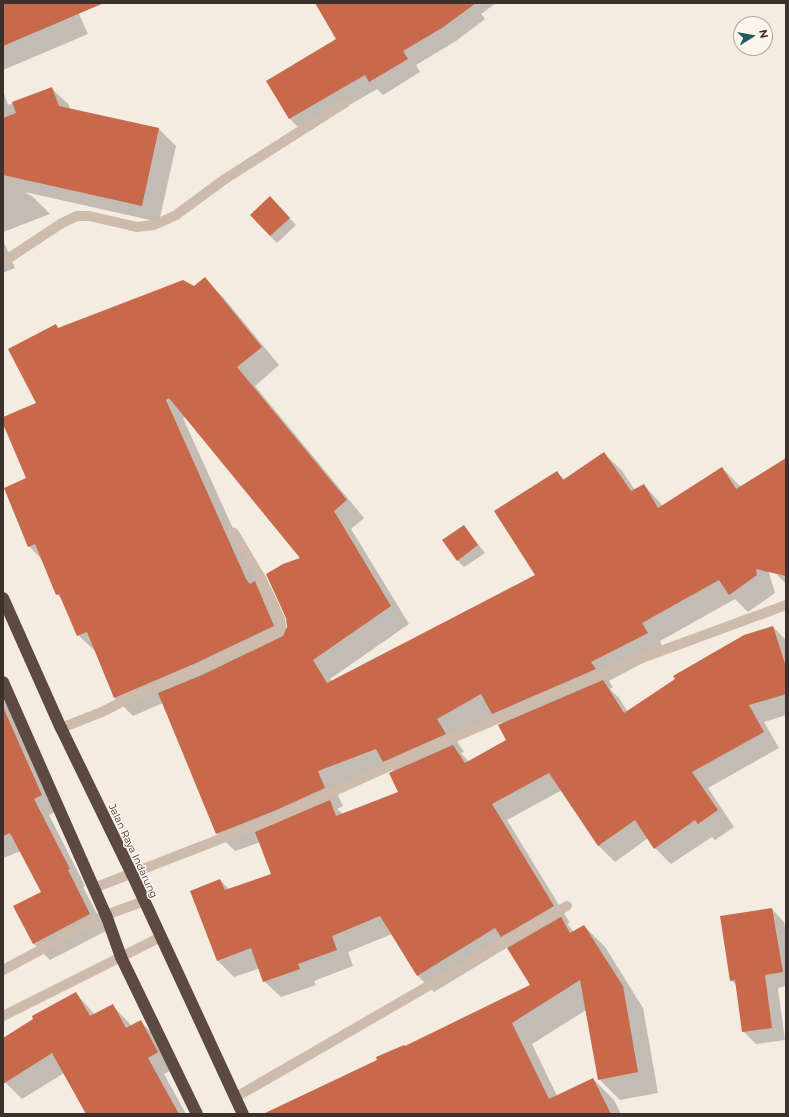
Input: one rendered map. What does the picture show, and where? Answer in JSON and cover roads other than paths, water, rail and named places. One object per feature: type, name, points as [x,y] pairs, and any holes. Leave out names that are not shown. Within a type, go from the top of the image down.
[{"type":"highway","name":"Jalan Raya Indarung","points":[[3,598],[60,728],[132,874],[243,1114]]},
{"type":"highway","points":[[3,682],[106,915],[121,956],[197,1114]]},
{"type":"street","points":[[3,262],[62,223],[77,216],[89,216],[137,227],[154,225],[176,215],[225,179],[346,102]]},
{"type":"street","points":[[60,728],[102,712],[132,697],[200,669],[278,632],[281,628],[280,619],[262,580],[234,533]]},
{"type":"street","points":[[94,888],[277,817],[409,757],[612,669],[786,605]]},
{"type":"street","points":[[3,970],[106,915],[144,901]]},
{"type":"street","points":[[236,1097],[566,906]]},
{"type":"street","points":[[3,1016],[161,937]]}]
